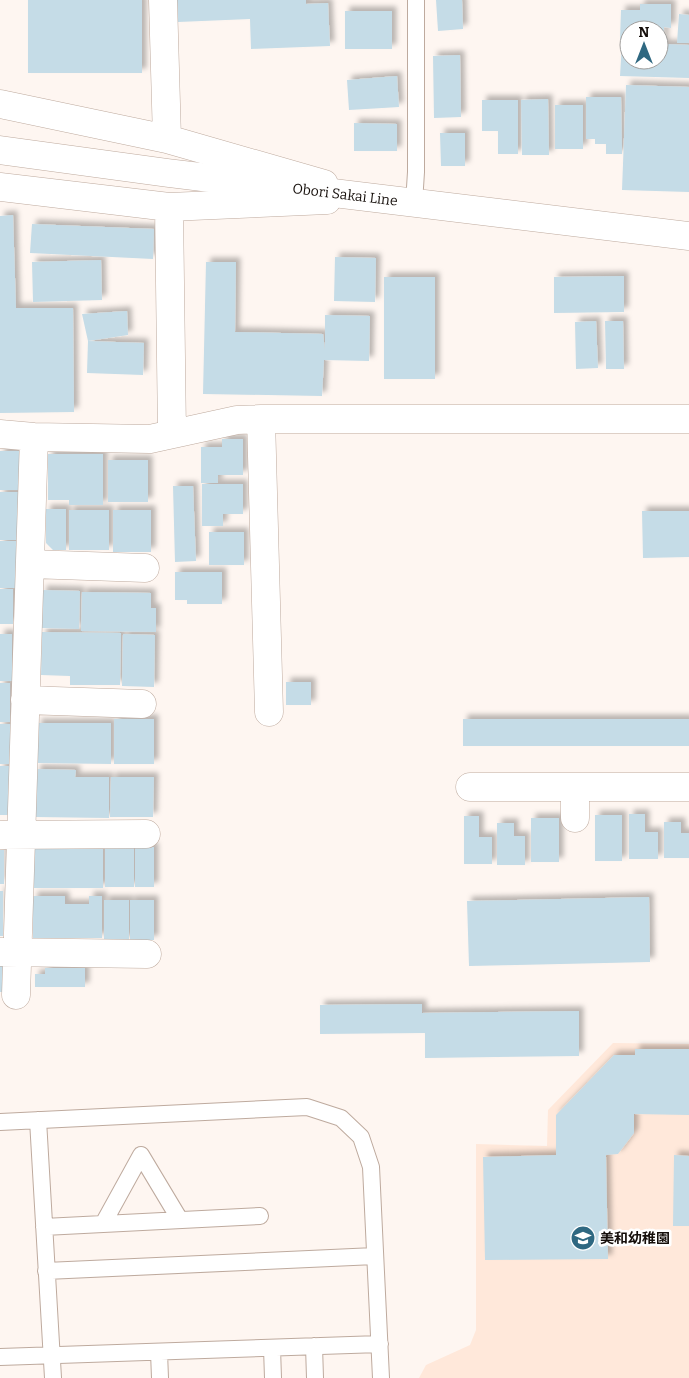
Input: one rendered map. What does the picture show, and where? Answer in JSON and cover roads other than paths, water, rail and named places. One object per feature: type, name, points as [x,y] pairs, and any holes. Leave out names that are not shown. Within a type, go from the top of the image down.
[{"type":"street","points":[[164,0],[167,139]]},
{"type":"street","points":[[0,104],[167,139],[371,198]]},
{"type":"street","name":"Obori Sakai Line","points":[[0,150],[158,172],[689,236]]},
{"type":"street","points":[[0,187],[168,207],[371,198]]},
{"type":"street","points":[[168,207],[172,434]]},
{"type":"street","points":[[261,419],[269,712]]},
{"type":"street","points":[[0,434],[34,437],[150,439],[214,424],[237,420],[261,419],[689,419]]},
{"type":"street","points":[[16,994],[9,952],[10,835],[25,700],[34,437]]},
{"type":"street","points":[[30,564],[145,568]]},
{"type":"street","points":[[25,700],[142,704]]},
{"type":"street","points":[[470,788],[689,788]]},
{"type":"street","points":[[575,788],[575,818]]},
{"type":"street","points":[[10,835],[146,834]]},
{"type":"street","points":[[9,952],[147,954]]},
{"type":"lane","points":[[414,203],[416,172],[416,0]]},
{"type":"lane","points":[[0,1122],[306,1107],[341,1118],[361,1137],[371,1167],[381,1378]]},
{"type":"lane","points":[[38,1120],[52,1378]]},
{"type":"lane","points":[[104,1224],[141,1155],[180,1220]]},
{"type":"lane","points":[[44,1227],[260,1216]]},
{"type":"lane","points":[[46,1271],[375,1256]]},
{"type":"lane","points":[[0,1357],[380,1344]]},
{"type":"lane","points":[[314,1346],[315,1378]]},
{"type":"lane","points":[[272,1348],[273,1378]]},
{"type":"lane","points":[[159,1352],[160,1378]]},
{"type":"place","name":"美和幼稚園","points":[[583,1238]]}]
